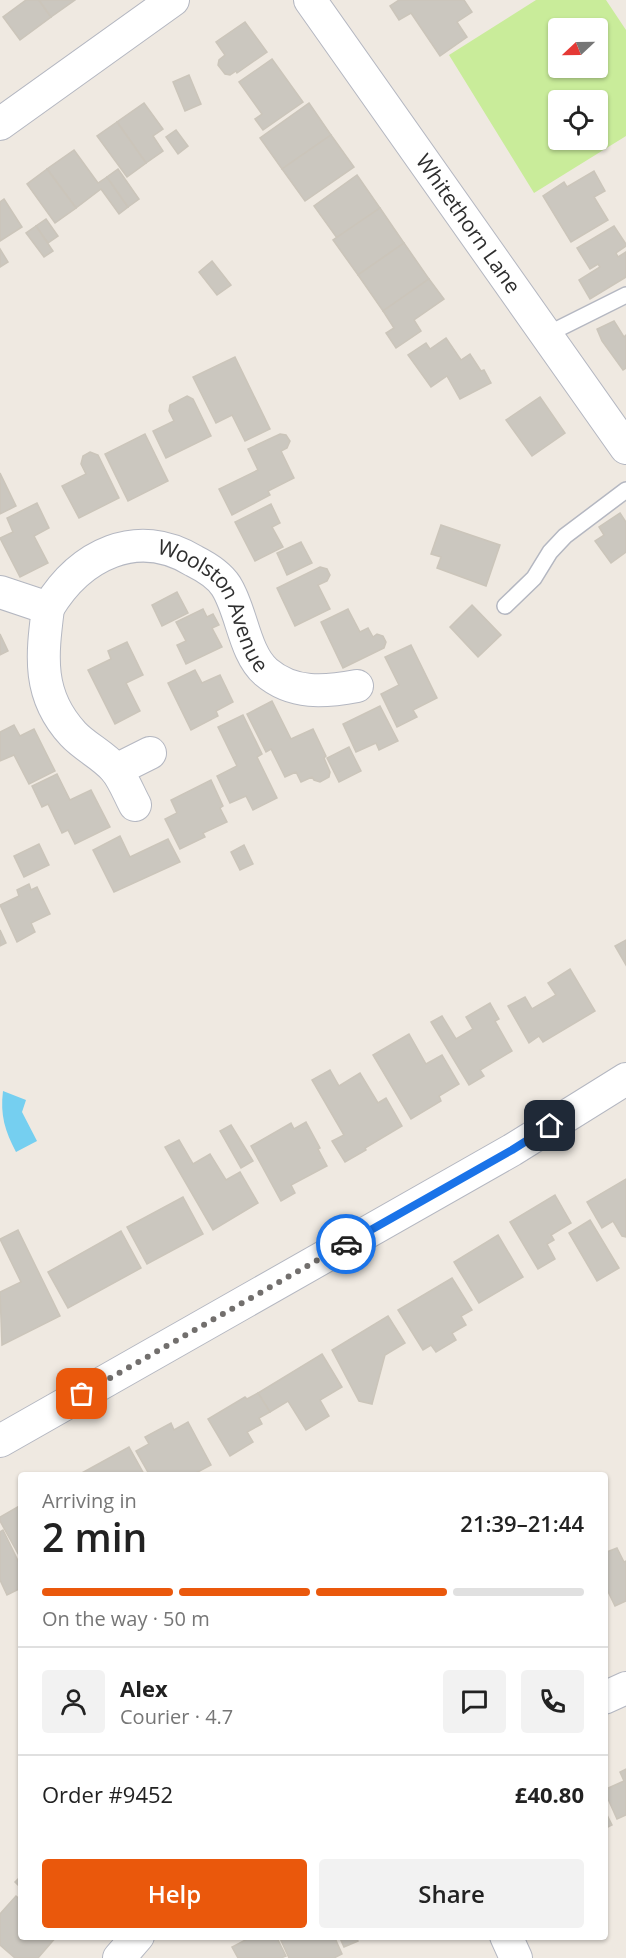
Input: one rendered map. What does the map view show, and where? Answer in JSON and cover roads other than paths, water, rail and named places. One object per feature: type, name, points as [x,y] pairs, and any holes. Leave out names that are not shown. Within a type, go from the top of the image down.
[{"type":"street","points":[[0,124],[173,0]]},
{"type":"street","name":"Whitethorn Lane","points":[[310,0],[548,334],[626,448]]},
{"type":"street","name":"Woolston Avenue","points":[[135,805],[116,770],[71,733],[52,702],[43,675],[42,656],[48,608],[59,590],[90,561],[125,547],[144,545],[169,549],[207,568],[224,584],[233,599],[255,658],[265,671],[281,683],[312,691],[357,686]]},
{"type":"street","points":[[0,592],[48,608]]},
{"type":"street","points":[[116,770],[150,753]]},
{"type":"street","points":[[0,1441],[512,1150],[626,1079]]},
{"type":"street","points":[[608,1696],[626,1688]]},
{"type":"street","points":[[119,1958],[135,1940]]},
{"type":"street","points":[[508,1940],[516,1958]]},
{"type":"lane","points":[[548,334],[626,295]]},
{"type":"lane","points":[[505,606],[534,578],[550,552],[565,536],[626,490]]},
{"type":"water","points":[[3,1091],[26,1100],[22,1112],[37,1141],[16,1152],[4,1123]]}]
